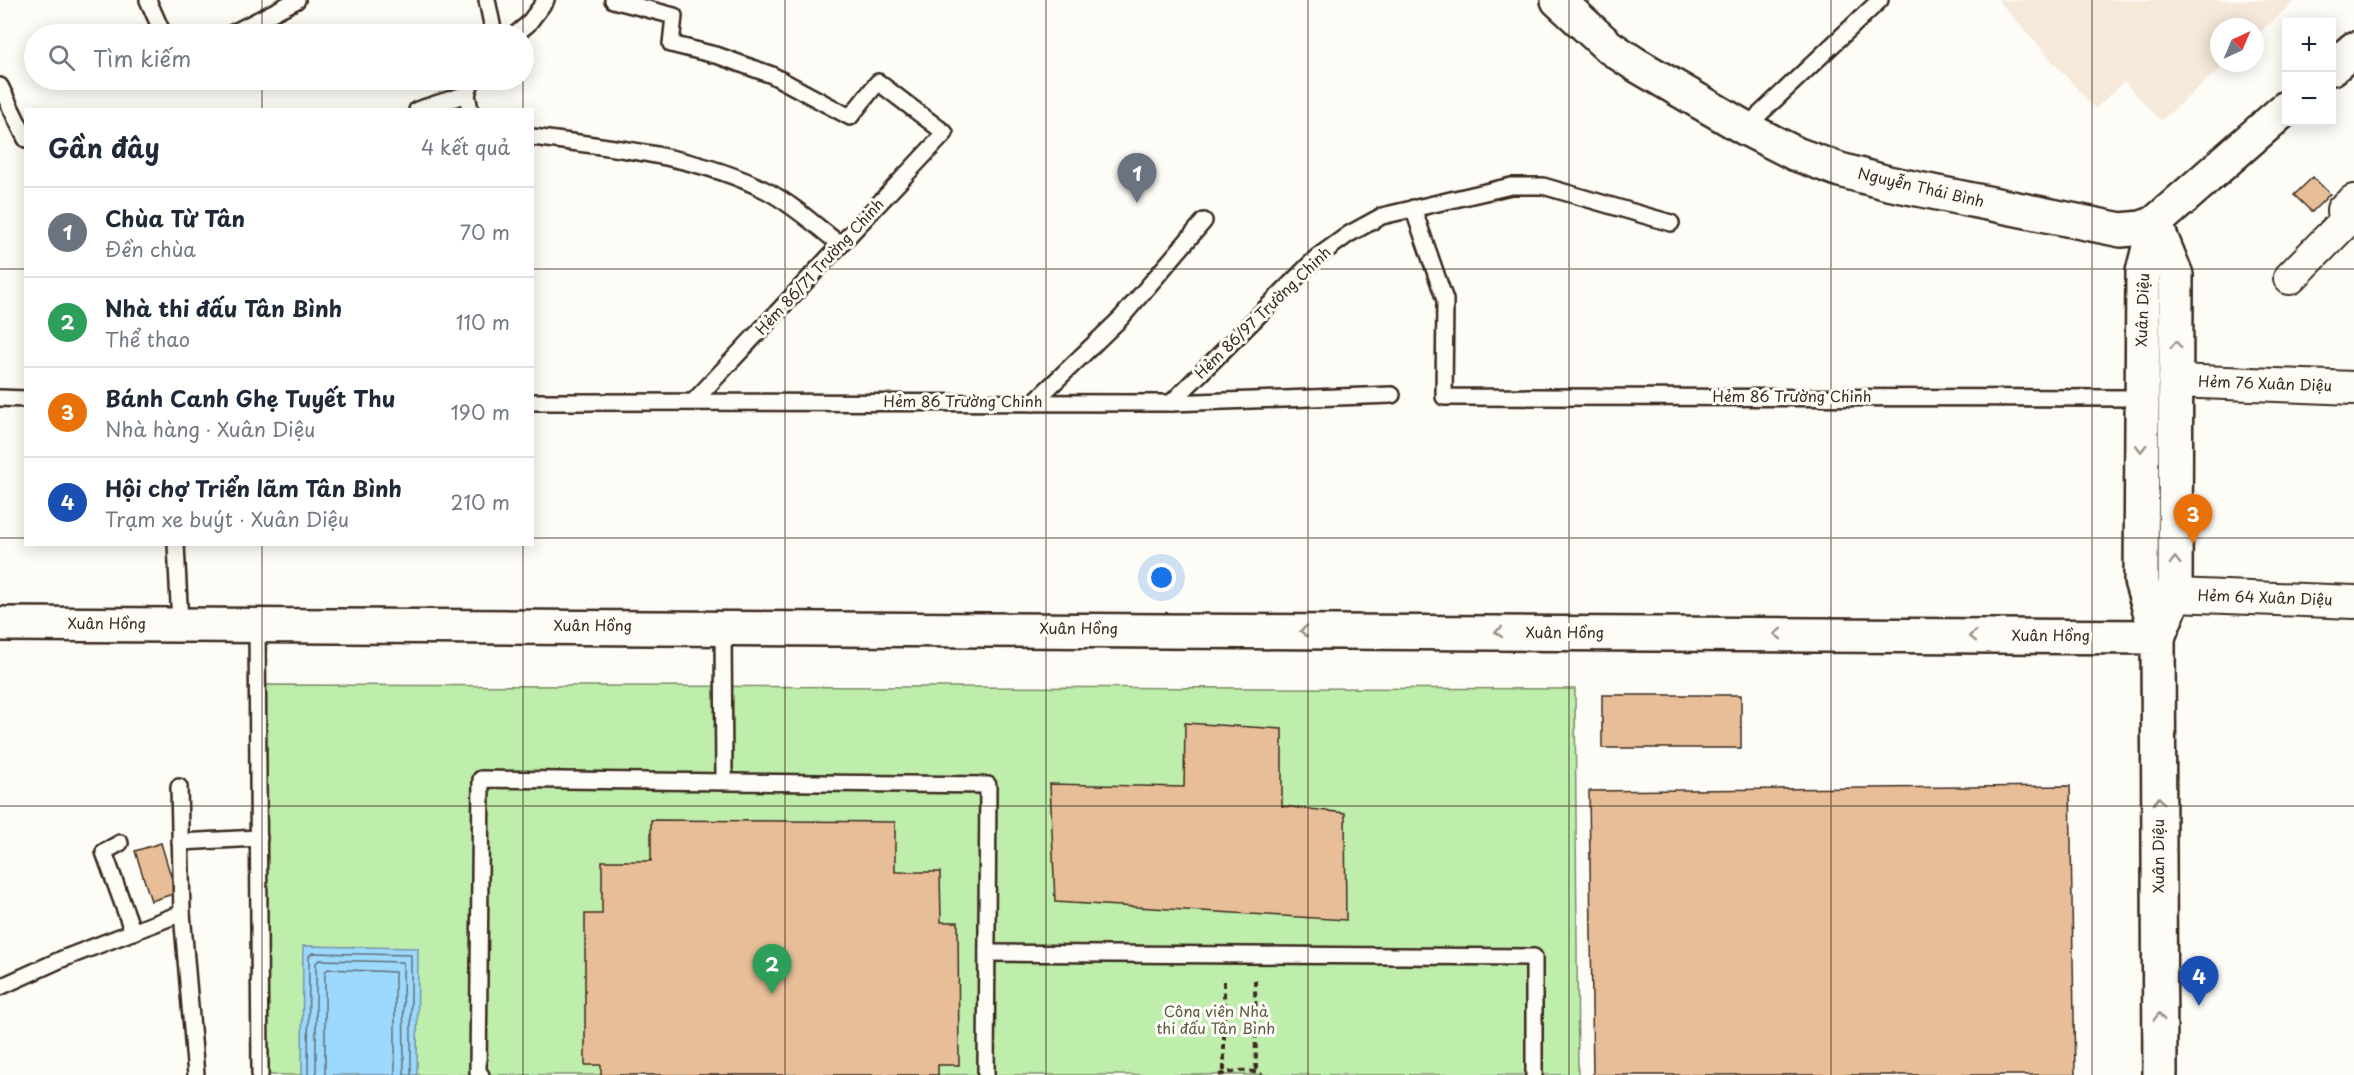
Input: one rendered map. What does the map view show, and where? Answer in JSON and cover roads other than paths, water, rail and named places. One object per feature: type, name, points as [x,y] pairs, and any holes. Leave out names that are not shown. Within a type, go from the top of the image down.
[{"type":"main road","name":"Nguyễn Thái Bình","points":[[1558,0],[1608,46],[1745,128],[1796,154],[1840,170],[1888,183],[2121,230],[2142,228],[2155,223],[2282,112]]},
{"type":"main road","points":[[2336,64],[2354,49]]},
{"type":"main road","name":"Xuân Diệu","points":[[2155,223],[2176,275],[2175,595],[2158,637]]},
{"type":"main road","name":"Xuân Diệu","points":[[2155,223],[2143,272],[2141,581],[2158,637],[2160,1075]]},
{"type":"main road","name":"Xuân Hồng","points":[[0,624],[2158,637]]},
{"type":"street","points":[[2290,278],[2344,223],[2343,210],[2354,201]]},
{"type":"street","name":"Hẻm 76 Xuân Diệu","points":[[2175,381],[2354,388]]},
{"type":"street","name":"Hẻm 64 Xuân Diệu","points":[[2175,595],[2354,602]]},
{"type":"lane","points":[[148,0],[159,24]]},
{"type":"lane","points":[[250,24],[297,0]]},
{"type":"lane","points":[[487,0],[492,24]]},
{"type":"lane","points":[[528,24],[546,0]]},
{"type":"lane","name":"Hẻm 86/71 Trường Chinh","points":[[613,0],[674,16],[670,44],[719,56],[772,75],[850,117],[878,82],[945,134],[694,401]]},
{"type":"lane","points":[[1745,128],[1880,0]]},
{"type":"lane","points":[[0,86],[24,135]]},
{"type":"lane","points":[[422,108],[462,90]]},
{"type":"lane","points":[[469,90],[470,108]]},
{"type":"lane","points":[[534,137],[646,155],[696,165],[729,175],[768,192],[841,245]]},
{"type":"lane","name":"Hẻm 86/97 Trường Chinh","points":[[1171,403],[1317,257],[1349,234],[1382,216],[1511,186],[1543,186],[1671,223]]},
{"type":"lane","name":"Hẻm 86 Trường Chinh","points":[[1413,207],[1444,300],[1444,397],[2141,398]]},
{"type":"lane","points":[[1033,403],[1121,318],[1204,221]]},
{"type":"lane","name":"Hẻm 86 Trường Chinh","points":[[534,402],[1171,403],[1392,395]]},
{"type":"lane","points":[[0,398],[24,399]]},
{"type":"lane","points":[[176,546],[180,624]]},
{"type":"lane","points":[[257,624],[260,1075]]},
{"type":"lane","points":[[723,627],[724,780]]},
{"type":"lane","points":[[481,1075],[478,1072],[481,779],[988,784],[986,1075]]},
{"type":"lane","points":[[179,787],[182,913],[196,1075]]},
{"type":"lane","points":[[180,842],[258,838]]},
{"type":"lane","points":[[120,843],[104,852],[133,932]]},
{"type":"lane","points":[[0,987],[62,959],[182,913]]},
{"type":"lane","points":[[987,953],[1534,957],[1534,1075]]},
{"type":"water","points":[[303,946],[418,948],[417,1075],[302,1075]]},
{"type":"place","name":"Chùa Từ Tân","points":[[1137,203]]},
{"type":"place","name":"Bánh Canh Ghẹ Tuyết Thu","points":[[2193,544]]},
{"type":"place","name":"Nhà thi đấu Tân Bình","points":[[772,994]]},
{"type":"place","name":"Hội chợ Triển lãm Tân Bình","points":[[2199,1006]]},
{"type":"park label","name":"Công viên Nhà thi đấu Tân Bình","points":[[1216,1020]]}]
